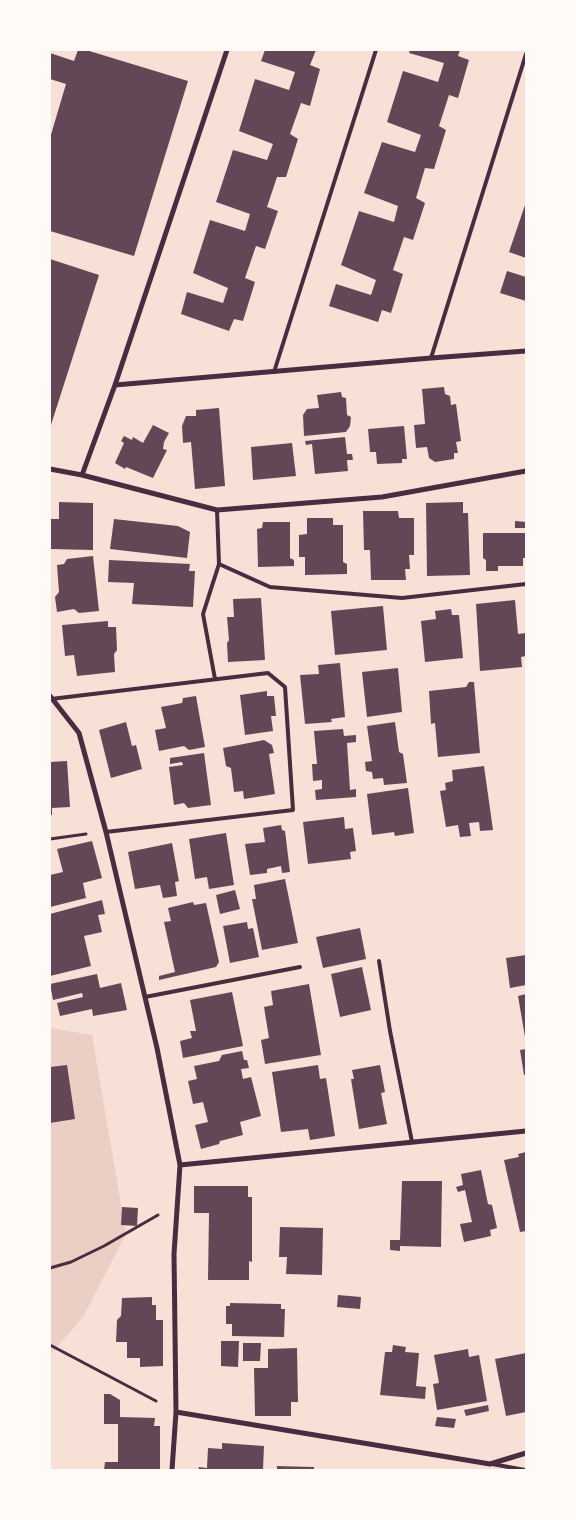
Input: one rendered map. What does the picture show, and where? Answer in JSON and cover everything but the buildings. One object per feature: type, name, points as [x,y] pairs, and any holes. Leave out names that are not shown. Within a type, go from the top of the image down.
[{"type":"street","points":[[82,475],[115,385],[227,50]]},
{"type":"street","points":[[115,385],[526,351]]},
{"type":"street","points":[[50,469],[82,475],[217,510],[382,497],[526,470]]},
{"type":"street","points":[[50,698],[78,733],[106,832],[157,1048],[180,1165],[174,1254],[176,1412],[172,1470]]},
{"type":"street","points":[[180,1165],[526,1131]]},
{"type":"street","points":[[176,1412],[490,1464],[526,1453]]},
{"type":"lane","points":[[274,372],[376,50]]},
{"type":"lane","points":[[432,358],[526,54]]},
{"type":"lane","points":[[215,679],[203,614],[218,564],[217,510]]},
{"type":"lane","points":[[218,564],[270,587],[402,598],[526,584]]},
{"type":"lane","points":[[50,698],[268,673],[285,687],[293,810],[106,832]]},
{"type":"lane","points":[[379,961],[390,1031],[412,1142]]},
{"type":"lane","points":[[145,997],[300,967]]},
{"type":"lane","points":[[490,1464],[525,1470]]},
{"type":"path","points":[[50,839],[106,832]]},
{"type":"path","points":[[50,1268],[71,1262],[104,1246],[178,1203]]},
{"type":"path","points":[[50,1345],[176,1412]]},
{"type":"shaded area","points":[[50,1028],[92,1035],[126,1234],[83,1317],[50,1355]]}]
